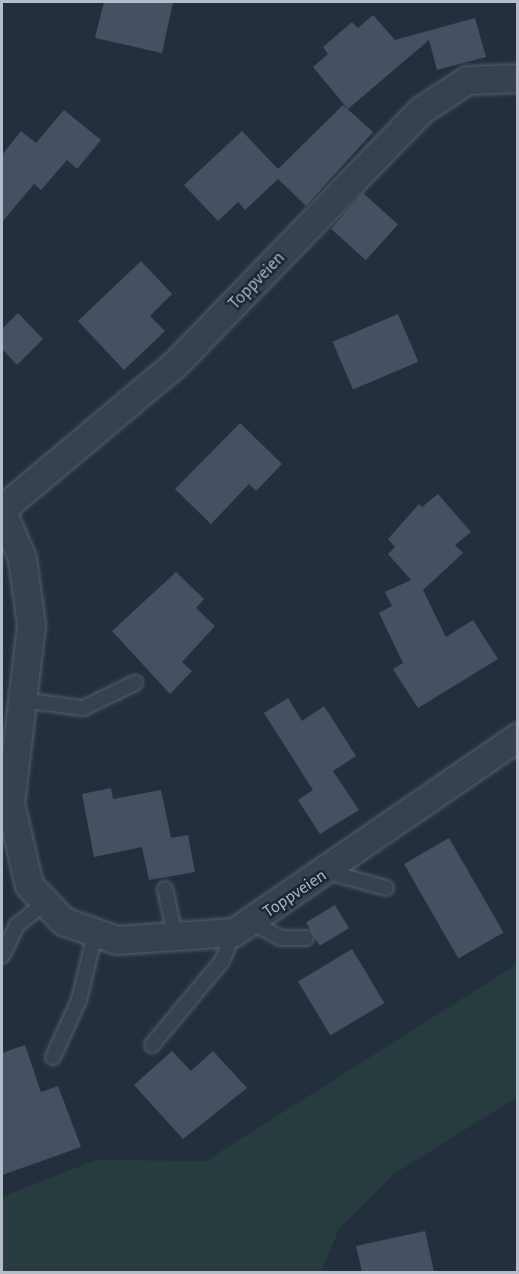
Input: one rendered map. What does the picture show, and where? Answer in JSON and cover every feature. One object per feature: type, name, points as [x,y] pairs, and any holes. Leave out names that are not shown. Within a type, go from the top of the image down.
[{"type":"street","name":"Toppveien","points":[[518,78],[467,81],[420,110],[176,364],[2,510],[22,558],[31,625],[10,803],[17,852],[29,885],[63,921],[94,934],[176,939],[243,927],[328,872],[518,737]]},
{"type":"lane","points":[[22,700],[82,708],[135,682]]},
{"type":"lane","points":[[328,872],[386,888]]},
{"type":"lane","points":[[165,889],[176,939]]},
{"type":"lane","points":[[2,956],[17,925],[45,903]]},
{"type":"lane","points":[[152,1045],[222,961],[243,927],[281,938],[306,938]]},
{"type":"lane","points":[[53,1057],[79,1000],[94,934]]},
{"type":"green space","points":[[517,964],[517,1097],[394,1174],[339,1229],[321,1272],[2,1272],[2,1197],[96,1160],[206,1161]]},
{"type":"building","points":[[104,2],[173,2],[162,53],[95,38]]},
{"type":"building","points":[[373,15],[395,40],[475,18],[486,57],[437,70],[429,40],[348,109],[313,67],[328,54],[323,47],[352,22],[358,28]]},
{"type":"building","points":[[343,105],[373,132],[306,206],[278,179],[245,210],[238,202],[218,221],[184,185],[242,131],[278,169]]},
{"type":"building","points":[[64,110],[101,140],[77,169],[67,160],[41,190],[34,184],[2,222],[2,155],[21,131],[36,143]]},
{"type":"building","points":[[363,193],[398,224],[366,260],[331,229]]},
{"type":"building","points":[[141,261],[172,294],[150,316],[165,331],[124,370],[78,321]]},
{"type":"building","points":[[18,313],[43,339],[17,365],[2,349],[2,329]]},
{"type":"building","points":[[398,314],[418,362],[353,390],[333,342]]},
{"type":"building","points":[[240,423],[282,464],[256,491],[249,484],[211,524],[175,489]]},
{"type":"building","points":[[438,494],[471,532],[455,545],[463,553],[423,590],[446,637],[473,620],[498,659],[418,708],[393,669],[403,663],[379,613],[392,606],[385,592],[411,580],[388,554],[395,547],[388,539],[419,504],[422,507]]},
{"type":"building","points":[[176,572],[204,599],[196,608],[215,626],[182,662],[192,671],[170,694],[112,631]]},
{"type":"building","points":[[288,698],[302,721],[324,706],[356,756],[333,771],[359,810],[320,834],[298,800],[313,790],[264,713]]},
{"type":"building","points":[[111,788],[113,799],[161,790],[171,838],[188,835],[195,872],[149,880],[142,847],[94,857],[82,794]]},
{"type":"building","points":[[449,838],[503,932],[458,958],[404,864]]},
{"type":"building","points":[[335,905],[349,928],[320,946],[306,923]]},
{"type":"building","points":[[352,949],[384,1003],[330,1035],[298,981]]},
{"type":"building","points":[[25,1045],[41,1092],[58,1086],[81,1147],[2,1175],[2,1053]]},
{"type":"building","points":[[172,1051],[191,1071],[213,1051],[247,1088],[183,1139],[134,1085]]},
{"type":"building","points":[[425,1231],[434,1272],[362,1272],[356,1246]]}]
